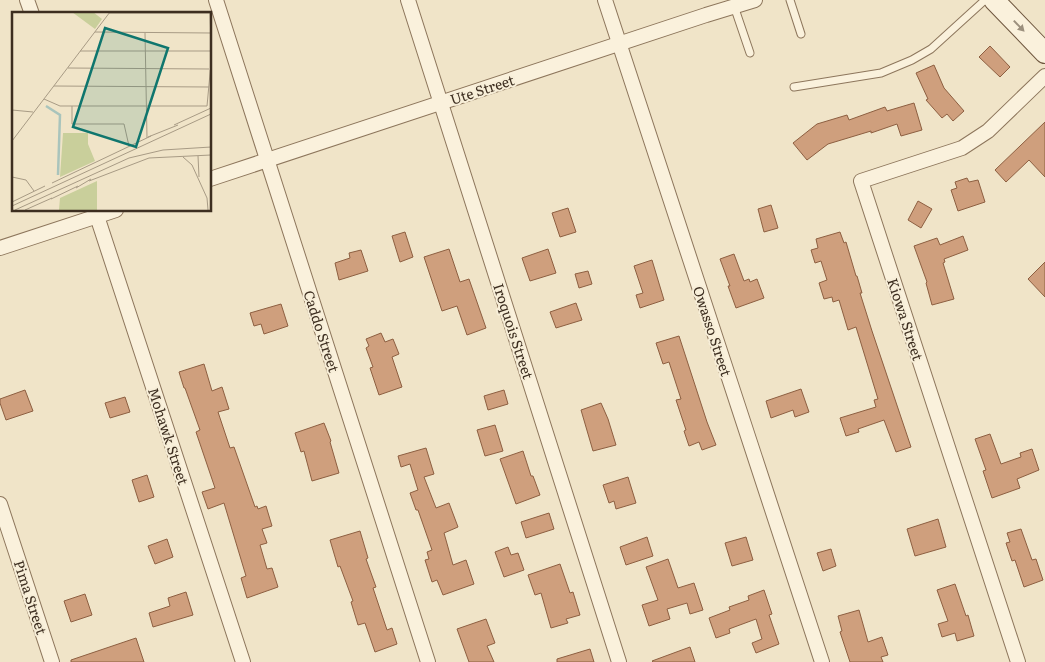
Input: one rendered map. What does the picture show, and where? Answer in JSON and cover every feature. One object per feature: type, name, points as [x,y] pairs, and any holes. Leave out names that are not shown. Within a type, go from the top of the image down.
[{"type":"main road","points":[[994,0],[1045,52]]},
{"type":"street","points":[[27,0],[31,12]]},
{"type":"street","name":"Caddo Street","points":[[216,0],[428,662]]},
{"type":"street","name":"Iroquois Street","points":[[408,0],[619,662]]},
{"type":"street","name":"Owasso Street","points":[[605,0],[822,662]]},
{"type":"street","name":"Ute Street","points":[[211,179],[619,43],[755,0]]},
{"type":"street","name":"Kiowa Street","points":[[1018,662],[861,181],[962,148],[988,131],[1045,76]]},
{"type":"street","points":[[0,248],[96,213],[109,211]]},
{"type":"street","name":"Mohawk Street","points":[[96,213],[243,662]]},
{"type":"street","name":"Pima Street","points":[[0,504],[52,662]]},
{"type":"lane","points":[[790,0],[801,34]]},
{"type":"lane","points":[[794,87],[881,73],[912,60],[931,49],[985,0]]},
{"type":"lane","points":[[734,6],[750,53]]},
{"type":"building","points":[[990,46],[1010,67],[1000,77],[979,57]]},
{"type":"building","points":[[934,65],[944,88],[964,111],[953,121],[947,114],[942,118],[926,100],[928,99],[916,73]]},
{"type":"building","points":[[914,103],[922,130],[901,136],[897,124],[828,144],[807,160],[793,143],[817,124],[847,115],[849,120],[885,107],[887,111]]},
{"type":"building","points":[[1045,122],[1045,177],[1029,160],[1006,182],[995,170]]},
{"type":"building","points":[[967,178],[969,182],[978,180],[985,202],[958,211],[951,190],[957,188],[955,182]]},
{"type":"building","points":[[918,201],[932,209],[921,228],[908,220]]},
{"type":"building","points":[[771,205],[778,228],[764,232],[758,209]]},
{"type":"building","points":[[568,208],[576,232],[560,237],[552,213]]},
{"type":"building","points":[[405,232],[413,257],[400,262],[392,236]]},
{"type":"building","points":[[840,232],[844,243],[846,242],[872,331],[911,447],[896,452],[884,420],[858,429],[859,432],[846,436],[840,418],[876,407],[874,400],[878,399],[856,327],[848,330],[839,300],[833,302],[832,297],[824,299],[819,283],[827,280],[821,261],[815,263],[811,250],[818,248],[816,239]]},
{"type":"building","points":[[963,236],[968,250],[944,259],[945,262],[943,263],[954,299],[932,305],[927,282],[914,246],[937,238],[940,245]]},
{"type":"building","points":[[449,249],[460,282],[469,279],[486,328],[467,335],[457,306],[442,311],[424,257]]},
{"type":"building","points":[[548,249],[556,273],[530,281],[522,258]]},
{"type":"building","points":[[361,250],[368,271],[339,280],[335,263],[350,258],[349,253]]},
{"type":"building","points":[[734,254],[744,281],[749,279],[750,282],[757,279],[764,298],[736,308],[720,259]]},
{"type":"building","points":[[652,260],[664,300],[640,308],[636,295],[643,293],[634,266]]},
{"type":"building","points":[[1045,262],[1045,297],[1028,279]]},
{"type":"building","points":[[588,271],[592,284],[579,288],[575,274]]},
{"type":"building","points":[[576,303],[582,320],[556,328],[550,312]]},
{"type":"building","points":[[281,304],[288,326],[264,334],[261,324],[254,326],[250,313]]},
{"type":"building","points":[[381,333],[385,342],[393,339],[399,354],[392,357],[402,387],[379,395],[370,368],[373,367],[366,348],[369,346],[366,339]]},
{"type":"building","points":[[679,336],[716,445],[702,450],[699,442],[689,446],[676,400],[681,399],[669,362],[663,364],[656,343]]},
{"type":"building","points":[[204,364],[212,391],[222,387],[229,409],[218,412],[230,448],[234,447],[255,507],[257,506],[258,509],[266,506],[272,526],[262,529],[267,543],[260,545],[267,569],[272,568],[278,587],[247,598],[241,578],[246,576],[224,503],[208,509],[202,492],[215,488],[196,432],[200,430],[179,372]]},
{"type":"building","points":[[801,389],[809,412],[795,417],[793,410],[771,418],[766,401]]},
{"type":"building","points":[[25,390],[33,411],[6,420],[0,399]]},
{"type":"building","points":[[504,390],[508,404],[488,410],[484,396]]},
{"type":"building","points":[[125,397],[130,412],[110,418],[105,403]]},
{"type":"building","points":[[601,403],[616,445],[593,451],[581,410]]},
{"type":"building","points":[[324,423],[331,441],[339,473],[312,481],[304,451],[301,452],[295,433]]},
{"type":"building","points":[[495,425],[503,451],[485,456],[477,430]]},
{"type":"building","points":[[990,434],[1001,464],[1021,457],[1020,453],[1032,449],[1039,470],[1017,479],[1020,488],[992,498],[983,471],[986,470],[975,439]]},
{"type":"building","points":[[426,448],[434,474],[424,477],[436,508],[449,503],[458,527],[444,533],[453,565],[466,560],[474,584],[443,595],[437,580],[432,582],[425,560],[429,559],[427,552],[432,550],[410,493],[418,490],[410,464],[401,467],[398,456]]},
{"type":"building","points":[[523,451],[531,476],[533,476],[540,495],[516,504],[500,459]]},
{"type":"building","points":[[147,475],[154,497],[139,502],[132,480]]},
{"type":"building","points":[[628,477],[636,503],[616,509],[614,501],[609,503],[603,485]]},
{"type":"building","points":[[549,513],[554,529],[526,538],[521,522]]},
{"type":"building","points":[[938,519],[946,547],[915,556],[907,529]]},
{"type":"building","points":[[1021,529],[1032,560],[1036,559],[1043,580],[1024,587],[1015,560],[1012,561],[1006,543],[1010,542],[1007,533]]},
{"type":"building","points":[[360,531],[368,558],[366,559],[376,587],[373,588],[387,630],[392,628],[397,644],[375,652],[365,623],[358,625],[351,602],[353,601],[340,566],[338,567],[330,540]]},
{"type":"building","points":[[647,537],[653,556],[626,565],[620,547]]},
{"type":"building","points":[[746,537],[753,560],[732,566],[725,543]]},
{"type":"building","points":[[167,539],[173,557],[155,564],[148,546]]},
{"type":"building","points":[[508,547],[511,555],[518,553],[524,570],[504,577],[495,552]]},
{"type":"building","points":[[831,549],[836,566],[823,571],[817,553]]},
{"type":"building","points":[[668,559],[678,588],[694,583],[703,610],[690,614],[687,603],[667,609],[670,619],[649,626],[642,605],[658,600],[646,567]]},
{"type":"building","points":[[560,564],[570,593],[573,592],[580,615],[566,619],[568,623],[551,628],[541,593],[535,595],[528,575]]},
{"type":"building","points":[[955,584],[966,616],[968,615],[974,636],[957,641],[955,633],[942,637],[938,624],[948,621],[937,590]]},
{"type":"building","points":[[764,590],[772,614],[769,615],[779,644],[756,653],[752,643],[762,639],[756,619],[729,629],[730,633],[716,638],[709,618],[730,610],[729,607],[749,600],[748,596]]},
{"type":"building","points":[[186,592],[193,615],[153,627],[149,613],[170,606],[168,598]]},
{"type":"building","points":[[85,594],[92,615],[71,622],[64,601]]},
{"type":"building","points":[[859,610],[868,642],[882,637],[888,655],[881,657],[883,662],[850,662],[840,632],[842,631],[838,616]]},
{"type":"building","points":[[486,619],[495,643],[487,646],[494,662],[469,662],[457,629]]},
{"type":"building","points":[[136,638],[144,662],[71,662],[71,660]]},
{"type":"building","points":[[690,647],[695,662],[652,661]]},
{"type":"building","points":[[590,649],[594,662],[557,662],[557,659]]}]
